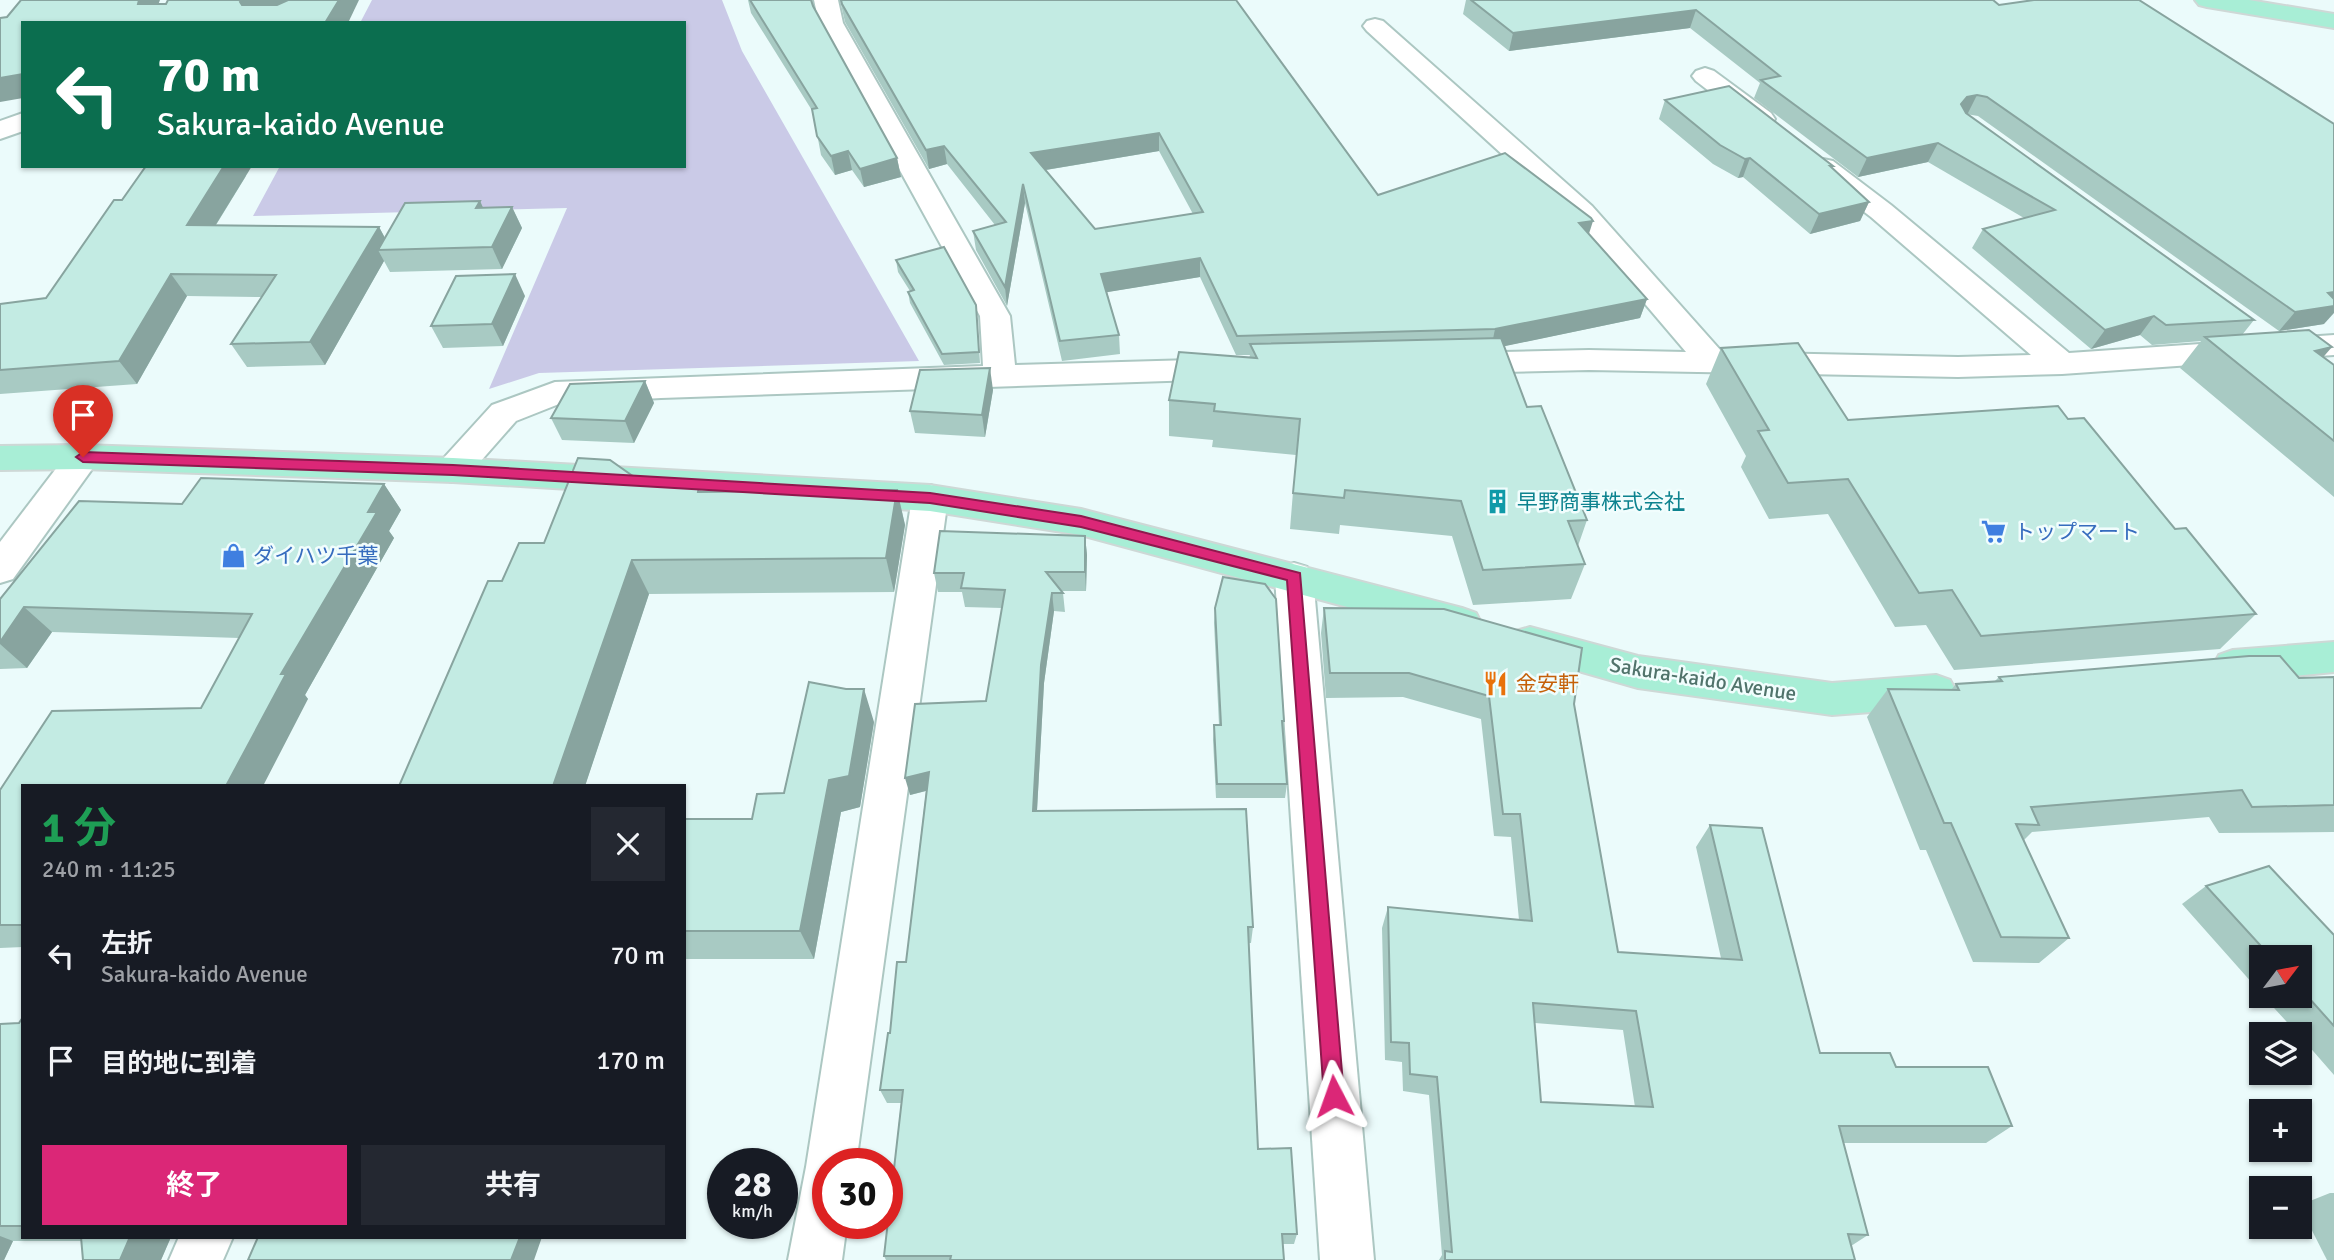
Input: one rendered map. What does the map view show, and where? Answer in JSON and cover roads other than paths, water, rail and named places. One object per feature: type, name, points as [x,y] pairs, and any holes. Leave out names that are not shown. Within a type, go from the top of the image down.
[{"type":"highway","points":[[2207,0],[2334,21]]},
{"type":"highway","name":"Sakura-kaido Avenue","points":[[0,458],[83,457],[453,470],[930,498],[1081,522],[1294,577],[1638,672],[1832,699],[1971,688]]},
{"type":"highway","points":[[2201,669],[2334,657]]},
{"type":"street","points":[[826,0],[831,23],[995,316],[1000,378]]},
{"type":"street","points":[[1375,26],[1583,212],[1713,362]]},
{"type":"street","points":[[1705,76],[1881,211],[2062,364]]},
{"type":"street","points":[[0,131],[21,122]]},
{"type":"street","points":[[2246,326],[2279,350]]},
{"type":"street","points":[[1427,363],[1713,362],[1958,367],[2062,364],[2334,345]]},
{"type":"street","points":[[453,470],[504,413],[555,393],[661,387],[1263,368]]},
{"type":"street","points":[[0,569],[83,457]]},
{"type":"street","points":[[832,1148],[930,498]]},
{"type":"street","points":[[1294,577],[1347,1260]]},
{"type":"street","points":[[196,1260],[205,1239]]},
{"type":"street","points":[[815,1260],[818,1239]]},
{"type":"place","name":"早野商事株式会社","points":[[1497,502]]},
{"type":"place","name":"トップマート","points":[[1994,532]]},
{"type":"place","name":"ダイハツ千葉","points":[[233,556]]},
{"type":"place","name":"金安軒","points":[[1496,684]]}]
